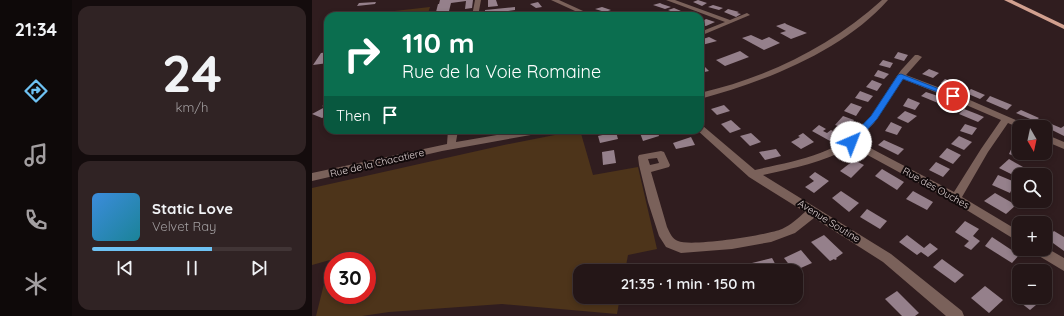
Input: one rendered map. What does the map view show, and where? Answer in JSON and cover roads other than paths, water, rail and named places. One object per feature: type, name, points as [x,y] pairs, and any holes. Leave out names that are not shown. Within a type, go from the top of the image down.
[{"type":"main road","points":[[1007,0],[1064,27]]},
{"type":"main road","points":[[1018,0],[1064,21]]},
{"type":"street","points":[[476,12],[478,0]]},
{"type":"street","points":[[554,0],[582,12]]},
{"type":"street","points":[[668,0],[702,12]]},
{"type":"street","points":[[704,95],[759,77],[816,52],[858,24],[885,0]]},
{"type":"street","points":[[704,13],[731,22]]},
{"type":"street","points":[[704,32],[747,15]]},
{"type":"street","points":[[753,174],[812,160],[839,150],[851,142],[874,117],[901,76],[918,57]]},
{"type":"street","points":[[901,76],[953,96],[1012,122]]},
{"type":"street","points":[[956,198],[984,151],[1006,119]]},
{"type":"street","name":"Avenue Soutine","points":[[704,131],[753,174],[887,258],[958,316]]},
{"type":"street","points":[[447,148],[452,134]]},
{"type":"street","name":"Rue de la Chacatiere","points":[[312,178],[447,148],[521,134]]},
{"type":"street","points":[[1052,140],[1064,146]]},
{"type":"street","name":"Rue des Ouches","points":[[851,142],[956,198],[1012,233]]},
{"type":"street","points":[[646,170],[662,231],[670,243],[681,248],[755,241],[783,234],[799,225],[814,211]]},
{"type":"street","points":[[1049,256],[1064,265]]}]
